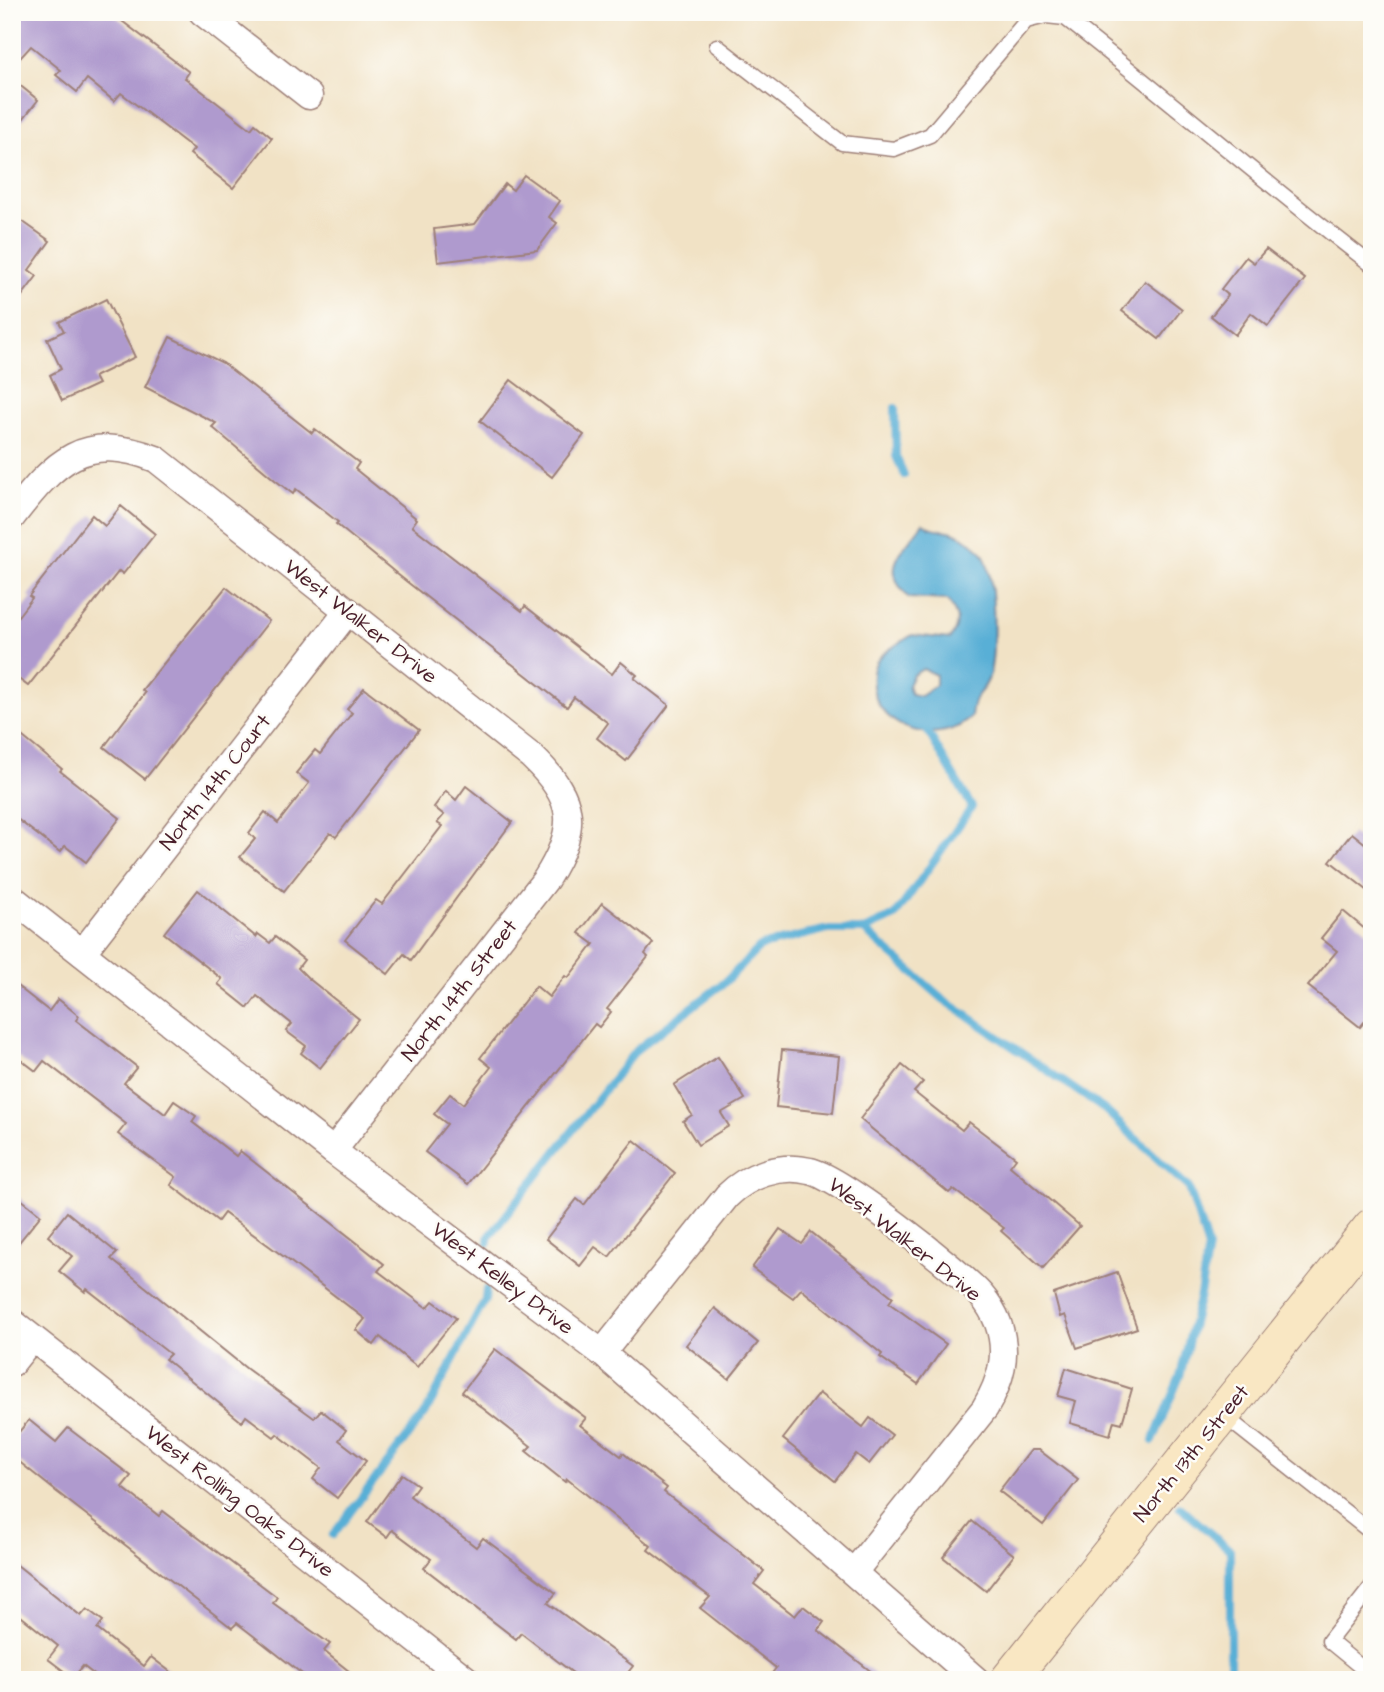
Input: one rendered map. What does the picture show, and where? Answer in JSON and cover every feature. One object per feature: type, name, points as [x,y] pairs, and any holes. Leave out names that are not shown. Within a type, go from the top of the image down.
[{"type":"street","points":[[202,12],[309,96]]},
{"type":"street","name":"West Walker Drive","points":[[12,517],[58,466],[70,457],[101,447],[124,448],[156,459],[532,757],[553,780],[570,822]]},
{"type":"street","name":"North 14th Court","points":[[82,953],[348,611]]},
{"type":"street","name":"North 14th Street","points":[[333,1151],[546,879],[563,852],[570,822]]},
{"type":"street","name":"West Kelley Drive","points":[[12,898],[333,1151],[603,1353],[976,1680]]},
{"type":"street","name":"West Walker Drive","points":[[603,1353],[727,1196],[749,1178],[779,1170],[808,1170],[825,1175],[852,1192],[980,1295],[998,1322],[1003,1344],[999,1382],[985,1408],[855,1572]]},
{"type":"street","name":"North 13th Street","points":[[1009,1680],[1372,1227]]},
{"type":"street","points":[[12,1363],[22,1330]]},
{"type":"street","name":"West Rolling Oaks Drive","points":[[22,1330],[467,1680]]},
{"type":"lane","points":[[717,46],[842,144],[894,149],[930,135],[1026,21],[1046,16],[1065,18],[1179,106],[1301,211],[1372,265]]},
{"type":"lane","points":[[1222,1414],[1372,1533]]},
{"type":"lane","points":[[1372,1586],[1329,1641],[1372,1676]]},
{"type":"water","points":[[923,523],[953,532],[980,550],[989,573],[994,633],[988,680],[976,697],[971,717],[959,726],[929,733],[899,724],[887,715],[878,702],[873,687],[875,664],[888,650],[912,635],[950,639],[956,628],[956,614],[947,600],[909,598],[895,577],[897,559]],"holes":[[[923,669],[936,675],[936,685],[920,696],[911,694],[908,685],[913,675]]]},
{"type":"building","points":[[12,12],[110,12],[189,72],[185,78],[251,129],[255,124],[272,138],[233,188],[190,154],[194,149],[121,93],[114,101],[87,79],[77,92],[56,75],[61,70],[31,46],[12,67]]},
{"type":"building","points":[[12,79],[38,100],[12,133]]},
{"type":"building","points":[[524,175],[560,201],[549,217],[557,223],[537,250],[438,262],[434,229],[475,224],[505,184],[513,190]]},
{"type":"building","points":[[12,214],[50,241],[29,270],[37,276],[12,309]]},
{"type":"building","points":[[1266,249],[1305,279],[1268,326],[1251,313],[1235,335],[1211,316],[1228,295],[1221,289],[1246,257],[1254,263]]},
{"type":"building","points":[[1145,281],[1182,309],[1159,339],[1122,311]]},
{"type":"building","points":[[106,299],[135,357],[94,377],[98,384],[62,401],[50,375],[61,369],[47,339],[64,331],[59,322]]},
{"type":"building","points":[[170,337],[223,363],[312,433],[315,429],[359,463],[355,469],[417,519],[412,526],[522,611],[525,606],[612,674],[621,662],[637,675],[634,678],[669,705],[626,761],[597,738],[608,723],[574,697],[567,707],[397,574],[296,489],[293,494],[275,480],[212,427],[216,423],[145,387]]},
{"type":"building","points":[[511,380],[584,435],[552,477],[480,421]]},
{"type":"building","points":[[121,506],[155,534],[123,574],[119,571],[28,686],[12,674],[12,624],[32,598],[29,596],[92,515],[105,526]]},
{"type":"building","points":[[226,587],[269,621],[145,779],[104,747],[145,693],[142,690]]},
{"type":"building","points":[[364,688],[419,730],[336,837],[330,833],[284,891],[240,857],[255,839],[249,833],[265,812],[278,823],[309,783],[296,773],[315,750],[320,754],[352,713],[347,709]]},
{"type":"building","points":[[12,728],[62,769],[60,771],[120,818],[86,862],[65,846],[60,852],[12,815]]},
{"type":"building","points":[[466,786],[512,822],[411,960],[404,954],[388,974],[345,940],[376,900],[382,904],[442,826],[437,823],[444,815],[434,807],[446,791],[456,800]]},
{"type":"building","points":[[1352,833],[1372,849],[1372,894],[1330,861]]},
{"type":"building","points":[[198,890],[256,937],[258,934],[270,943],[275,937],[304,960],[298,968],[359,1019],[320,1068],[301,1053],[306,1046],[286,1031],[292,1024],[257,996],[248,1008],[218,984],[222,979],[164,933]]},
{"type":"building","points":[[602,903],[653,943],[645,954],[648,957],[607,1009],[611,1012],[599,1027],[595,1024],[468,1184],[425,1152],[447,1124],[434,1114],[450,1094],[463,1104],[491,1067],[480,1058],[536,986],[549,997],[565,976],[568,978],[594,944],[579,933]]},
{"type":"building","points":[[1343,911],[1372,935],[1372,1013],[1360,1027],[1308,986],[1337,951],[1321,938]]},
{"type":"building","points":[[12,982],[49,1011],[58,999],[79,1016],[76,1020],[137,1067],[124,1083],[165,1114],[174,1101],[196,1116],[192,1122],[236,1156],[240,1151],[384,1264],[378,1271],[427,1308],[433,1301],[456,1318],[417,1367],[380,1337],[374,1345],[356,1330],[365,1319],[287,1259],[224,1213],[218,1221],[171,1185],[176,1177],[118,1134],[126,1124],[44,1061],[36,1071],[12,1053]]},
{"type":"building","points":[[782,1050],[839,1056],[833,1113],[776,1107]]},
{"type":"building","points":[[718,1057],[745,1099],[721,1113],[729,1126],[698,1145],[683,1121],[692,1115],[674,1085]]},
{"type":"building","points":[[902,1065],[923,1082],[914,1092],[962,1130],[969,1122],[1016,1158],[1010,1166],[1080,1226],[1043,1268],[1001,1231],[1004,1228],[953,1189],[949,1193],[860,1119]]},
{"type":"building","points":[[634,1140],[675,1173],[609,1257],[595,1247],[580,1266],[546,1239],[577,1199],[584,1205]]},
{"type":"building","points":[[12,1192],[41,1215],[12,1251]]},
{"type":"building","points":[[67,1212],[117,1253],[111,1259],[247,1369],[314,1418],[321,1410],[346,1430],[339,1440],[366,1461],[337,1498],[313,1479],[321,1468],[277,1434],[274,1437],[246,1416],[242,1422],[165,1359],[170,1354],[87,1289],[85,1292],[59,1271],[72,1256],[48,1236]]},
{"type":"building","points":[[780,1229],[802,1244],[811,1232],[893,1297],[889,1303],[946,1344],[918,1384],[880,1357],[882,1354],[801,1289],[793,1298],[752,1268]]},
{"type":"building","points":[[1117,1272],[1137,1328],[1077,1348],[1065,1315],[1060,1317],[1054,1294]]},
{"type":"building","points":[[715,1308],[758,1343],[729,1379],[686,1345]]},
{"type":"building","points":[[495,1349],[586,1418],[580,1425],[621,1456],[623,1453],[667,1488],[664,1492],[764,1571],[754,1584],[795,1616],[803,1606],[824,1622],[818,1630],[882,1680],[767,1680],[776,1668],[700,1608],[710,1597],[648,1550],[651,1546],[567,1479],[565,1482],[526,1451],[531,1446],[462,1392]]},
{"type":"building","points":[[1066,1368],[1132,1389],[1122,1423],[1114,1421],[1110,1435],[1070,1423],[1076,1401],[1058,1396]]},
{"type":"building","points":[[819,1393],[863,1427],[870,1418],[892,1435],[869,1464],[856,1454],[835,1481],[783,1439]]},
{"type":"building","points":[[29,1420],[56,1442],[68,1428],[131,1476],[122,1487],[159,1516],[163,1511],[277,1597],[273,1603],[330,1644],[324,1651],[360,1680],[310,1680],[237,1623],[232,1628],[57,1492],[12,1456],[12,1440]]},
{"type":"building","points":[[1031,1450],[1039,1450],[1078,1480],[1043,1525],[999,1491]]},
{"type":"building","points":[[402,1474],[418,1485],[410,1496],[476,1547],[483,1538],[556,1593],[548,1603],[633,1666],[622,1680],[582,1680],[521,1633],[516,1639],[424,1568],[431,1559],[392,1530],[387,1537],[367,1522]]},
{"type":"building","points":[[972,1521],[1014,1555],[986,1591],[943,1557]]},
{"type":"building","points":[[12,1561],[81,1616],[87,1609],[103,1621],[97,1629],[144,1666],[151,1657],[181,1680],[101,1680],[83,1666],[73,1678],[48,1659],[58,1646],[12,1609]]},
{"type":"waterway","points":[[895,408],[896,456],[904,475]]},
{"type":"waterway","points":[[488,1243],[488,1238],[636,1050],[725,982],[761,946],[824,930],[864,930],[895,916],[972,807],[928,732],[932,722]]},
{"type":"waterway","points":[[864,930],[943,999],[1105,1110],[1189,1188],[1208,1248],[1200,1295],[1180,1376],[1153,1441]]},
{"type":"waterway","points":[[333,1535],[426,1412],[485,1300],[486,1290]]},
{"type":"waterway","points":[[1180,1507],[1230,1550],[1230,1680]]}]
